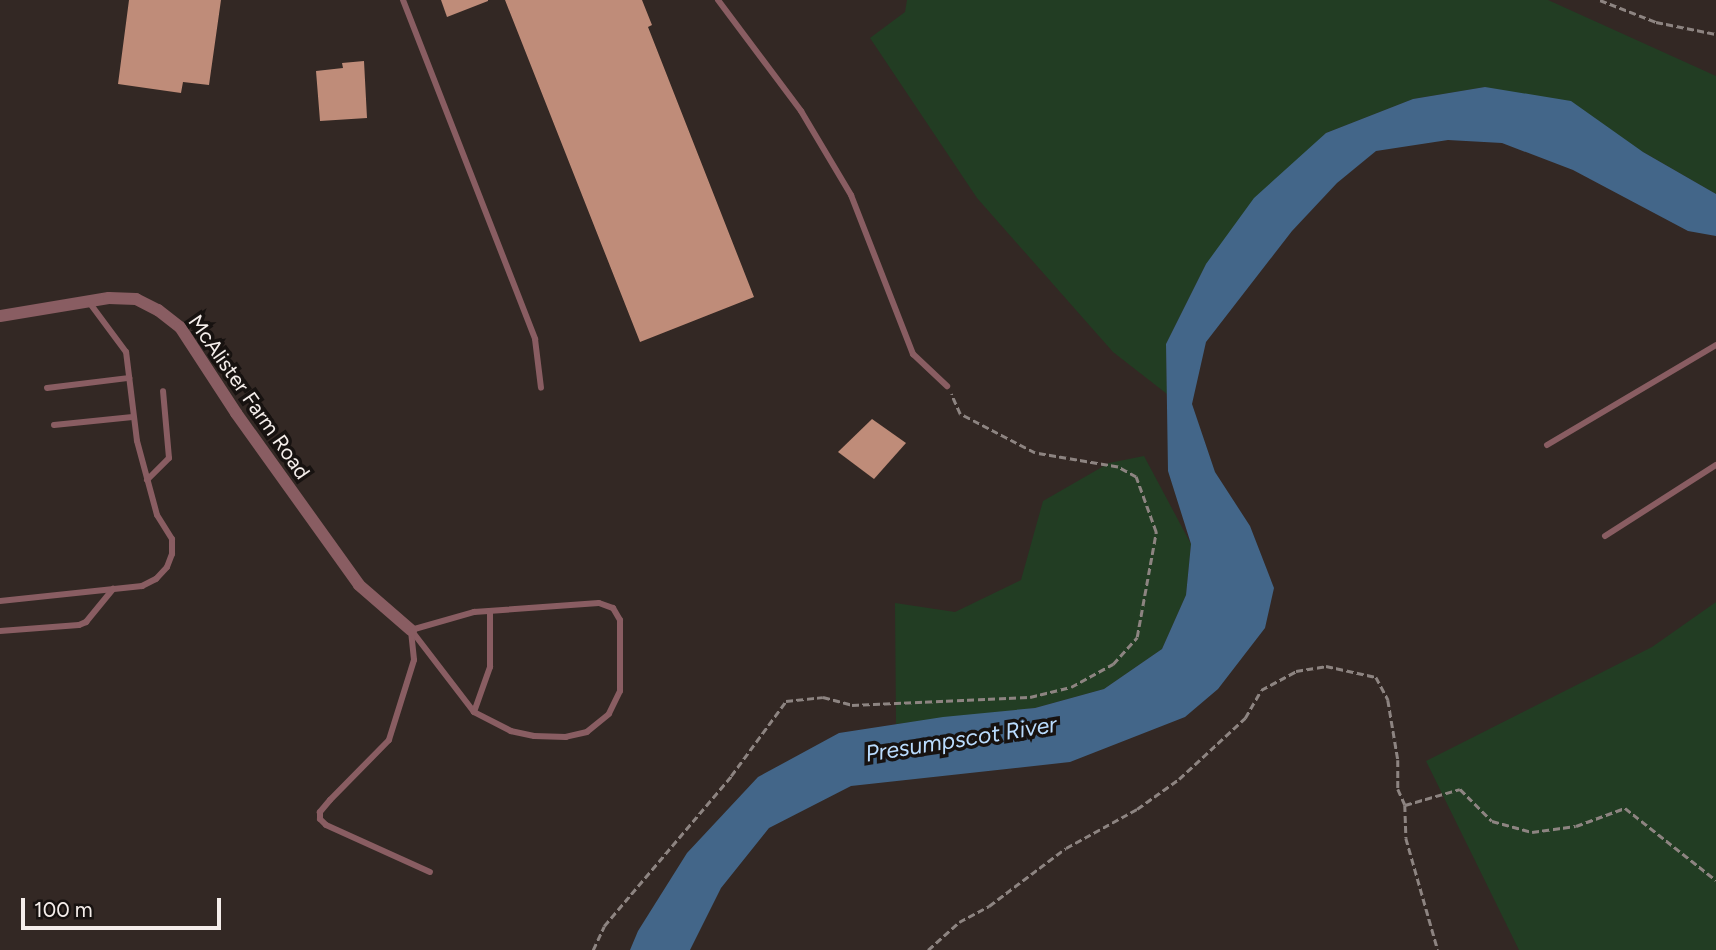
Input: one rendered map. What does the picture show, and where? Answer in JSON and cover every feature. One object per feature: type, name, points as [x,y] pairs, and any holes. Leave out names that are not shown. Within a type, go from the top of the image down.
[{"type":"street","name":"McAlister Farm Road","points":[[0,316],[88,301],[136,299],[158,310],[180,327],[236,413],[359,585],[411,630]]},
{"type":"lane","points":[[403,0],[535,339],[541,388]]},
{"type":"lane","points":[[718,0],[801,111],[851,195],[913,354],[947,386]]},
{"type":"lane","points":[[0,601],[142,586],[156,579],[172,554],[172,539],[157,515],[147,480],[134,417],[125,352],[88,301]]},
{"type":"lane","points":[[1547,445],[1716,345]]},
{"type":"lane","points":[[47,388],[129,378]]},
{"type":"lane","points":[[147,480],[169,458],[163,391]]},
{"type":"lane","points":[[54,425],[134,417]]},
{"type":"lane","points":[[1605,536],[1716,465]]},
{"type":"lane","points":[[0,631],[79,625],[86,622],[113,589]]},
{"type":"lane","points":[[599,603],[613,608],[620,620],[620,691],[609,714],[587,732],[566,737],[534,736],[511,731],[474,712],[411,630],[474,612],[599,603]]},
{"type":"lane","points":[[474,712],[490,667],[490,611]]},
{"type":"lane","points":[[411,630],[414,660],[389,740],[330,800],[320,812],[320,819],[326,825],[430,872]]},
{"type":"path","points":[[1600,0],[1656,22],[1716,34]]},
{"type":"path","points":[[593,950],[604,926],[731,776],[786,701],[823,697],[852,705],[1030,697],[1071,687],[1113,664],[1137,637],[1156,531],[1136,477],[1118,467],[1035,453],[960,414],[947,386]]},
{"type":"path","points":[[928,950],[959,922],[989,906],[1066,848],[1137,809],[1180,779],[1245,718],[1261,690],[1296,671],[1326,666],[1376,677],[1388,700],[1398,760],[1398,789],[1405,805],[1406,838],[1438,950]]},
{"type":"path","points":[[1405,805],[1460,789],[1492,821],[1532,832],[1576,826],[1625,808],[1716,880]]},
{"type":"green space","points":[[907,0],[1548,0],[1716,76],[1716,194],[1643,152],[1485,87],[1413,99],[1326,133],[1206,264],[1166,344],[1167,394],[1113,352],[977,198],[870,38],[905,12]]},
{"type":"green space","points":[[1144,456],[1191,544],[1186,595],[1162,649],[1104,689],[1035,708],[896,724],[895,603],[955,612],[1021,580],[1043,501],[1109,463]]},
{"type":"green space","points":[[1716,602],[1716,950],[1519,950],[1426,761],[1652,647]]},
{"type":"water","name":"Presumpscot River","points":[[1485,87],[1571,101],[1643,152],[1716,194],[1716,236],[1688,231],[1573,170],[1502,143],[1448,140],[1376,151],[1337,183],[1292,231],[1206,342],[1192,404],[1215,472],[1250,526],[1274,588],[1265,628],[1218,689],[1185,717],[1070,762],[851,786],[769,828],[721,888],[690,950],[630,950],[638,931],[687,853],[758,777],[839,733],[943,717],[1035,708],[1104,689],[1162,649],[1186,595],[1191,544],[1168,471],[1166,344],[1206,264],[1254,198],[1326,133],[1413,99]]},
{"type":"building","points":[[129,0],[221,0],[209,85],[183,82],[181,93],[118,84]]},
{"type":"building","points":[[441,0],[488,0],[488,1],[447,17]]},
{"type":"building","points":[[505,0],[642,0],[652,25],[648,27],[754,297],[640,342]]},
{"type":"building","points":[[364,61],[367,118],[320,121],[316,71],[343,68],[342,63]]},
{"type":"building","points":[[872,419],[906,443],[874,479],[838,452]]}]
